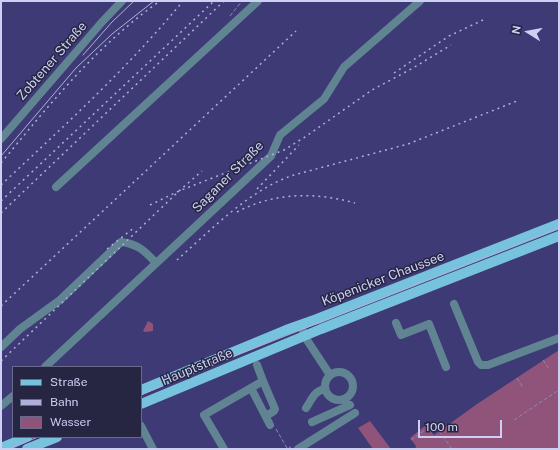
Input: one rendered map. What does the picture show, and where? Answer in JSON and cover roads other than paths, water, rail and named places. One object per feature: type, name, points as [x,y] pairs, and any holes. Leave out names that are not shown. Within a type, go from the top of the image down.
[{"type":"main road","name":"Köpenicker Chaussee","points":[[217,358],[559,224]]},
{"type":"main road","name":"Köpenicker Chaussee","points":[[262,354],[321,329],[559,236]]},
{"type":"main road","name":"Hauptstraße","points":[[142,404],[262,354]]},
{"type":"main road","name":"Hauptstraße","points":[[142,390],[217,358]]},
{"type":"main road","points":[[1,448],[26,438]]},
{"type":"main road","points":[[27,449],[54,438]]},
{"type":"street","name":"Zobtener Straße","points":[[1,139],[122,1]]},
{"type":"street","points":[[56,187],[258,1]]},
{"type":"street","name":"Saganer Straße","points":[[46,366],[270,156],[283,132],[324,100],[344,67],[420,1]]},
{"type":"street","points":[[1,347],[20,329],[60,300],[121,242],[143,249],[156,263]]},
{"type":"street","points":[[495,249],[499,259]]},
{"type":"street","points":[[454,304],[478,362],[481,365],[488,365],[559,338]]},
{"type":"street","points":[[396,323],[401,335],[429,324],[446,367]]},
{"type":"street","points":[[301,325],[305,337],[330,375]]},
{"type":"street","points":[[257,364],[275,409],[266,416]]},
{"type":"street","points":[[296,448],[357,415],[348,402],[333,399],[329,396],[325,389],[326,381],[330,375],[335,373],[344,373],[351,378],[355,388],[349,396],[348,402]]},
{"type":"street","points":[[224,449],[204,415],[263,381]]},
{"type":"street","points":[[251,388],[273,426]]},
{"type":"street","points":[[306,408],[319,390],[325,389]]},
{"type":"street","points":[[1,406],[12,397]]},
{"type":"street","points":[[312,422],[348,402]]},
{"type":"street","points":[[142,428],[153,449]]},
{"type":"water","points":[[148,321],[153,324],[153,331],[145,332],[143,331]]},
{"type":"water","points":[[559,350],[559,449],[415,449],[416,446],[410,438],[426,425],[434,435],[477,404]]},
{"type":"water","points":[[370,421],[391,449],[373,449],[358,428]]},
{"type":"tram line","points":[[83,55],[112,22],[134,1]]},
{"type":"tram line","points":[[1,156],[76,68],[112,34],[154,1]]},
{"type":"tram line","points":[[142,395],[227,359],[559,228]]},
{"type":"tram line","points":[[8,449],[36,438]]},
{"type":"railway","points":[[1,163],[75,76],[115,37],[160,1]]},
{"type":"railway","points":[[1,185],[72,119],[118,73],[183,1]]},
{"type":"railway","points":[[1,201],[214,1]]},
{"type":"railway","points":[[1,213],[224,1]]},
{"type":"railway","points":[[394,73],[449,36],[483,20]]},
{"type":"railway","points":[[1,306],[296,31]]},
{"type":"railway","points":[[150,205],[179,191],[284,150],[372,90],[451,45]]},
{"type":"railway","points":[[177,260],[217,224],[247,200],[278,181],[294,175],[408,144],[517,101]]},
{"type":"railway","points":[[257,189],[299,145]]},
{"type":"railway","points":[[1,361],[179,191],[202,171]]},
{"type":"railway","points":[[237,212],[251,205],[280,197],[325,197],[355,203]]},
{"type":"railway","points":[[107,249],[135,227]]}]
